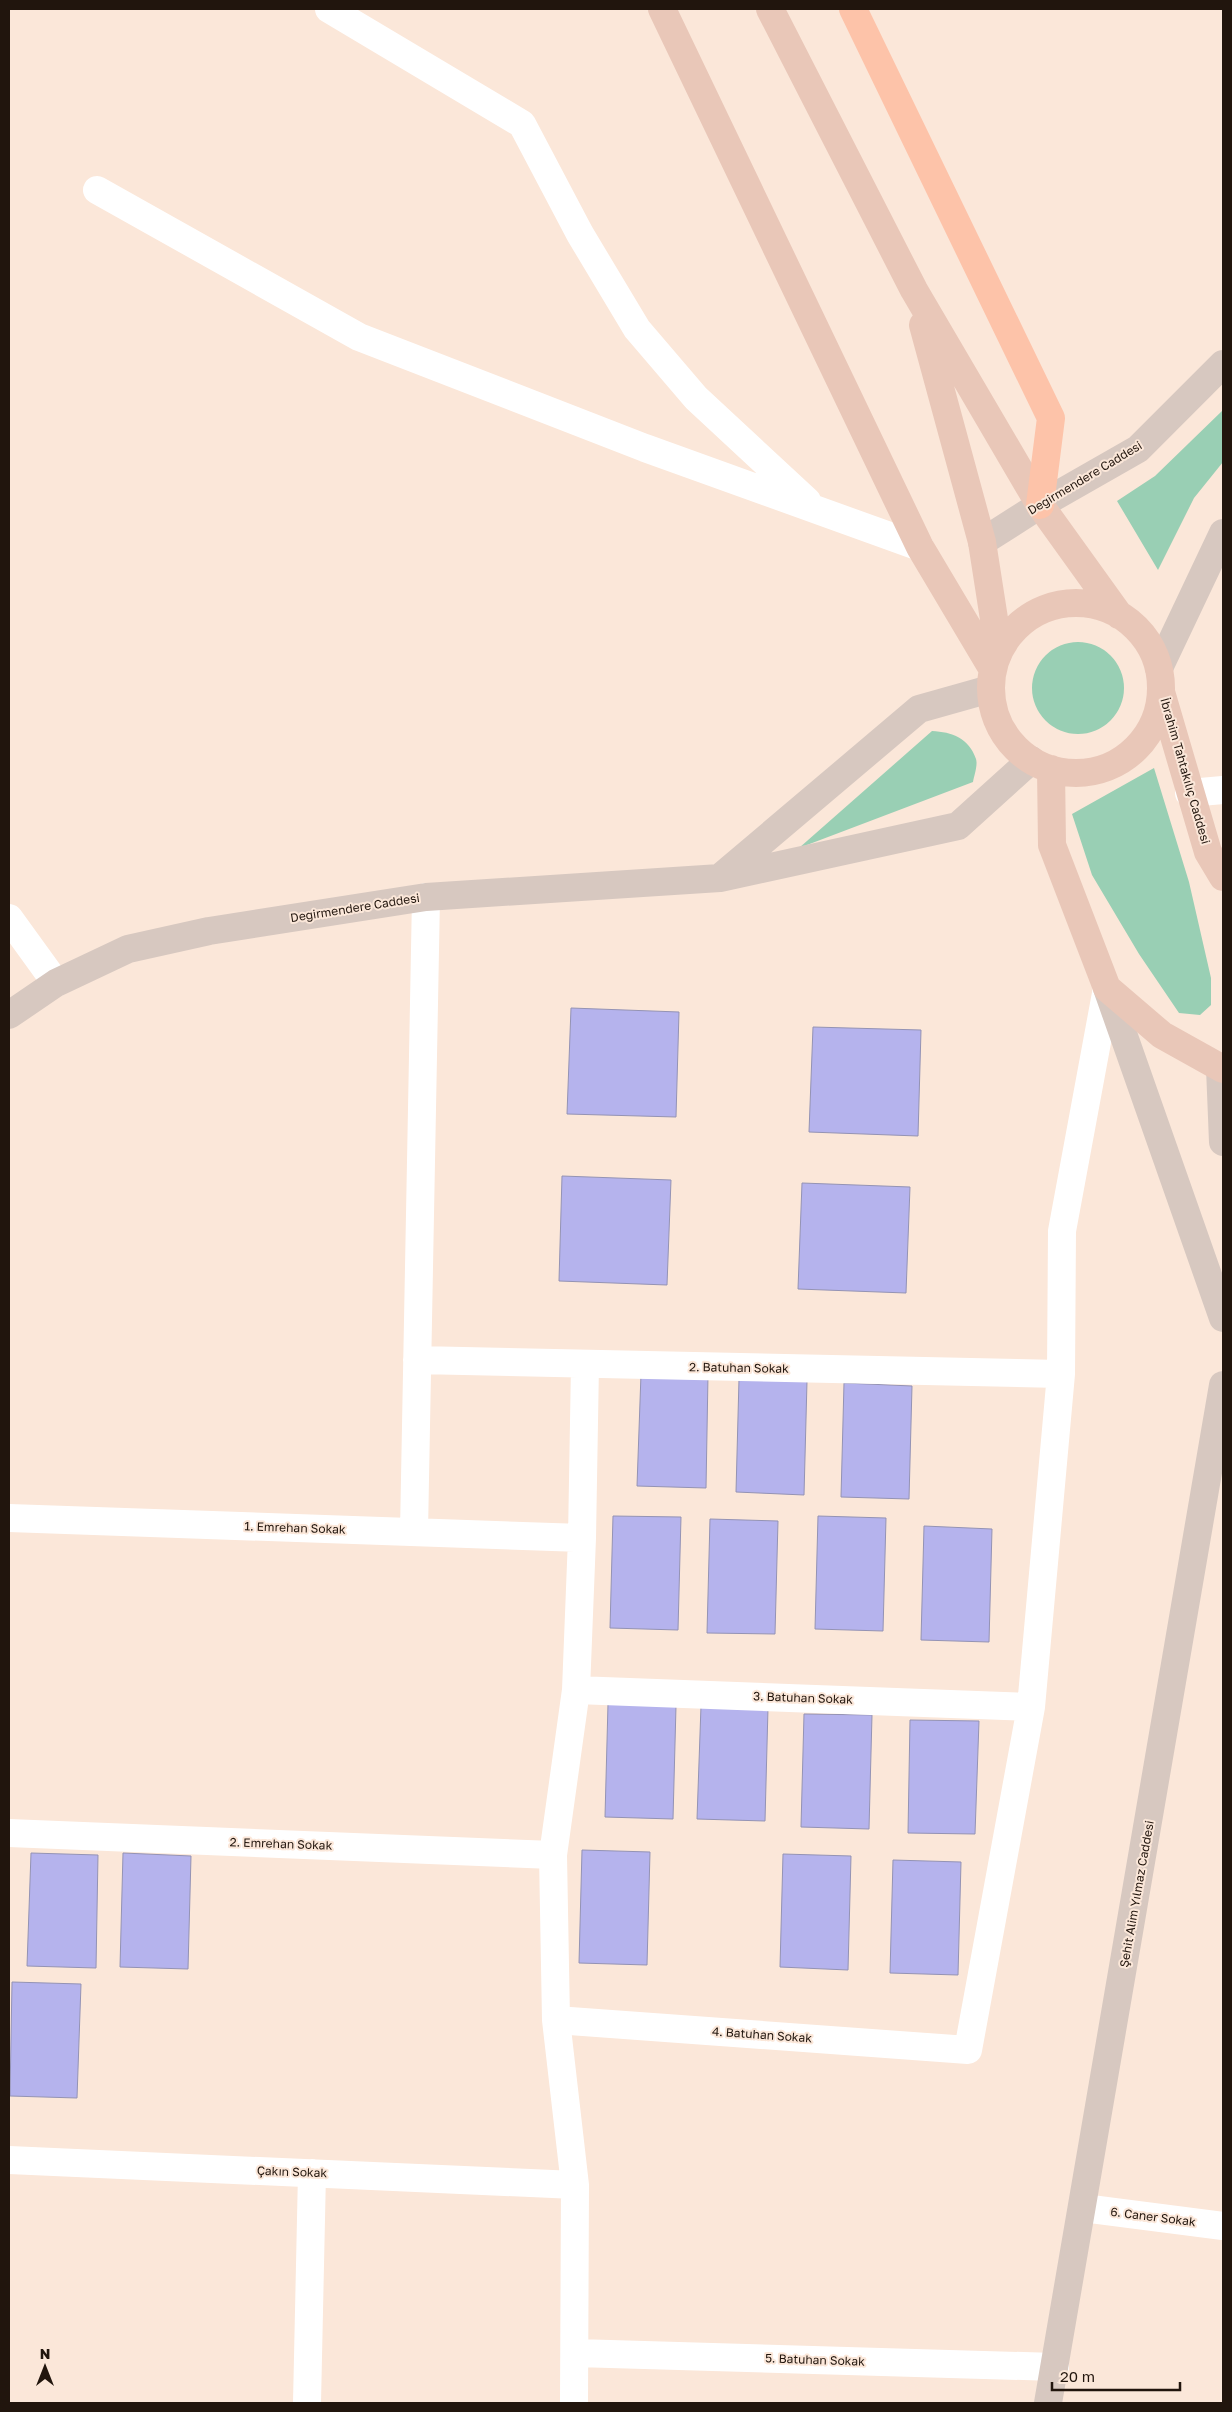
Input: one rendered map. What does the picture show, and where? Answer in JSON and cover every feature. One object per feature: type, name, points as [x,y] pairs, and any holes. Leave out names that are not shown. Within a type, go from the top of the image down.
[{"type":"highway","points":[[853,9],[1051,418],[1040,505]]},
{"type":"main road","points":[[662,9],[920,547],[994,669]]},
{"type":"main road","points":[[770,9],[914,290],[1040,505],[1119,615]]},
{"type":"main road","points":[[914,290],[982,542],[994,669],[993,710],[1001,730],[1014,747],[1041,765],[1073,773],[1095,770],[1116,763],[1134,750],[1148,733],[1157,712],[1160,679],[1151,646],[1137,628],[1119,615],[1100,606],[1080,603],[1059,604],[1040,610],[1022,622],[1007,637],[994,669]]},
{"type":"main road","name":"İbrahim Tahtakılıç Caddesi","points":[[1160,679],[1189,793],[1208,852],[1223,877]]},
{"type":"main road","points":[[1041,765],[1052,845],[1107,988],[1162,1035],[1222,1062]]},
{"type":"street","points":[[330,9],[522,124],[580,234],[637,329],[696,398],[815,508]]},
{"type":"street","points":[[97,190],[359,337],[645,448],[920,547]]},
{"type":"street","name":"Değirmendere Caddesi","points":[[982,542],[1040,505],[1138,449],[1223,364]]},
{"type":"street","points":[[1160,679],[1223,533]]},
{"type":"street","points":[[720,878],[919,710],[994,669]]},
{"type":"street","name":"Değirmendere Caddesi","points":[[9,1014],[56,984],[128,950],[209,931],[426,897],[720,878],[958,826],[1041,765]]},
{"type":"street","points":[[1189,793],[1223,790]]},
{"type":"street","points":[[414,1532],[426,897]]},
{"type":"street","points":[[9,918],[56,984]]},
{"type":"street","points":[[1107,988],[1223,1318]]},
{"type":"street","points":[[1031,1707],[1061,1374],[1062,1231],[1107,988]]},
{"type":"street","points":[[1222,1062],[1223,1142]]},
{"type":"street","name":"2. Batuhan Sokak","points":[[417,1360],[1061,1374]]},
{"type":"street","points":[[574,2403],[576,2352],[575,2185],[556,2020],[554,1855],[576,1690],[582,1538],[584,1364]]},
{"type":"street","name":"Şehit Alim Yılmaz Caddesi","points":[[1048,2403],[1219,1440],[1223,1385]]},
{"type":"street","name":"1. Emrehan Sokak","points":[[9,1518],[582,1538]]},
{"type":"street","name":"3. Batuhan Sokak","points":[[576,1690],[1031,1707]]},
{"type":"street","name":"4. Batuhan Sokak","points":[[556,2020],[968,2050],[1031,1707]]},
{"type":"street","name":"2. Emrehan Sokak","points":[[9,1833],[554,1855]]},
{"type":"street","name":"Çakın Sokak","points":[[9,2160],[575,2185]]},
{"type":"street","points":[[307,2403],[312,2173]]},
{"type":"street","name":"6. Caner Sokak","points":[[1083,2208],[1223,2226]]},
{"type":"street","name":"5. Batuhan Sokak","points":[[576,2352],[1055,2367]]},
{"type":"green space","points":[[1223,410],[1223,462],[1194,498],[1158,570],[1117,501],[1155,476]]},
{"type":"green space","points":[[1078,642],[1096,646],[1110,656],[1120,670],[1124,688],[1120,706],[1110,720],[1096,730],[1078,734],[1060,730],[1046,720],[1036,706],[1032,688],[1036,670],[1046,656],[1060,646]]},
{"type":"green space","points":[[932,731],[953,735],[969,746],[976,759],[973,782],[799,848]]},
{"type":"green space","points":[[1154,768],[1189,882],[1211,978],[1211,1005],[1200,1015],[1179,1013],[1139,954],[1092,875],[1072,814]]},
{"type":"building","points":[[571,1008],[679,1012],[676,1117],[567,1114]]},
{"type":"building","points":[[813,1027],[921,1030],[918,1136],[809,1132]]},
{"type":"building","points":[[562,1176],[671,1180],[667,1285],[559,1281]]},
{"type":"building","points":[[802,1183],[910,1187],[906,1293],[798,1289]]},
{"type":"building","points":[[641,1374],[708,1375],[706,1488],[637,1486]]},
{"type":"building","points":[[739,1379],[807,1381],[804,1495],[736,1492]]},
{"type":"building","points":[[844,1383],[912,1386],[909,1499],[841,1497]]},
{"type":"building","points":[[613,1516],[681,1517],[678,1630],[610,1628]]},
{"type":"building","points":[[818,1516],[886,1518],[883,1631],[815,1629]]},
{"type":"building","points":[[710,1519],[778,1521],[775,1634],[707,1633]]},
{"type":"building","points":[[924,1526],[992,1529],[989,1642],[921,1640]]},
{"type":"building","points":[[608,1704],[676,1706],[673,1819],[605,1817]]},
{"type":"building","points":[[701,1706],[768,1708],[765,1821],[697,1819]]},
{"type":"building","points":[[804,1714],[872,1715],[869,1829],[801,1827]]},
{"type":"building","points":[[910,1720],[979,1721],[975,1834],[908,1833]]},
{"type":"building","points":[[582,1850],[650,1852],[647,1965],[579,1963]]},
{"type":"building","points":[[31,1853],[98,1855],[96,1968],[27,1966]]},
{"type":"building","points":[[123,1853],[191,1856],[188,1969],[120,1967]]},
{"type":"building","points":[[783,1854],[851,1856],[848,1970],[780,1967]]},
{"type":"building","points":[[893,1860],[961,1862],[958,1975],[890,1973]]},
{"type":"building","points":[[12,1982],[81,1984],[77,2098],[10,2096]]}]
